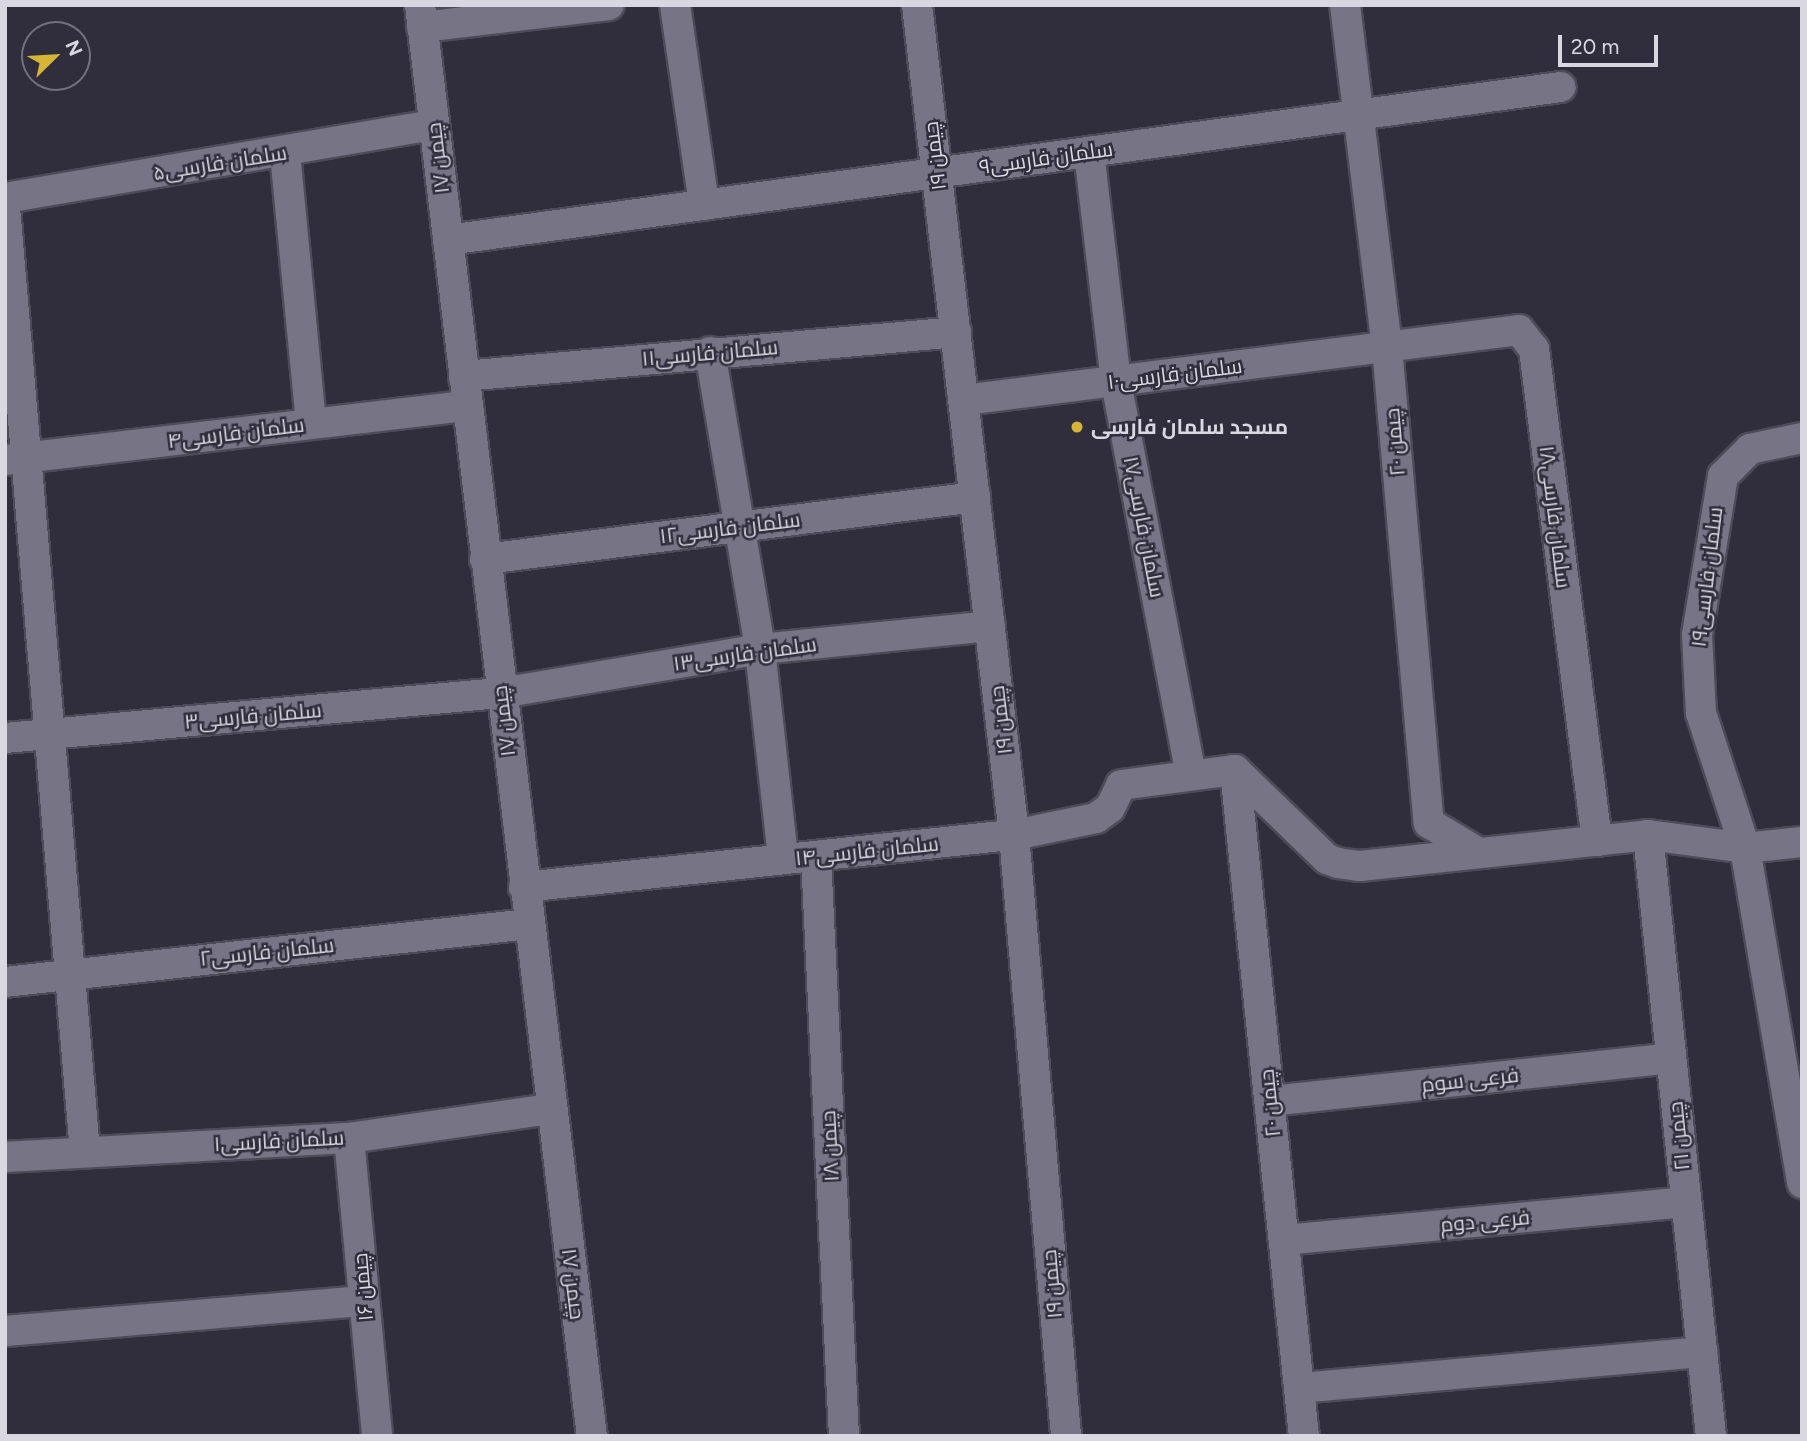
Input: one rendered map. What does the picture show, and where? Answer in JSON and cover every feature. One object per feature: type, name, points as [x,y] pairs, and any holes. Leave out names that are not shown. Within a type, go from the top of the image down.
[{"type":"street","points":[[421,16],[610,5]]},
{"type":"street","points":[[675,5],[704,205]]},
{"type":"street","name":"چیمن ۱۹","points":[[917,5],[1014,835],[1066,1436]]},
{"type":"street","name":"چیمن ۲۰","points":[[1345,5],[1387,347],[1429,823],[1479,853]]},
{"type":"street","name":"چیمن ۱۷","points":[[421,16],[550,1109],[592,1436]]},
{"type":"street","name":"سلمان فارسی۹","points":[[448,240],[1561,87]]},
{"type":"street","name":"سلمان فارسی۵","points":[[5,198],[285,153],[434,125]]},
{"type":"street","name":"سلمان فارسی۱۷","points":[[1089,152],[1116,382],[1191,775]]},
{"type":"street","points":[[285,153],[311,424]]},
{"type":"street","points":[[5,207],[16,458],[50,734],[85,1151]]},
{"type":"street","name":"سلمان فارسی۱۸","points":[[1387,347],[1512,329],[1525,335],[1534,349],[1597,841]]},
{"type":"street","name":"سلمان فارسی۱۱","points":[[464,376],[956,332]]},
{"type":"street","name":"سلمان فارسی۱۰","points":[[964,400],[1387,347]]},
{"type":"street","points":[[710,352],[760,649],[783,859]]},
{"type":"street","name":"سلمان فارسی۴","points":[[16,458],[467,406]]},
{"type":"street","name":"سلمان فارسی۱۹","points":[[1802,438],[1750,449],[1723,475],[1697,635],[1701,713],[1745,848],[1802,1183]]},
{"type":"street","name":"سلمان فارسی۱۲","points":[[485,559],[975,498]]},
{"type":"street","name":"سلمان فارسی۱۳","points":[[501,692],[760,649],[990,626]]},
{"type":"street","name":"سلمان فارسی۳","points":[[5,738],[501,692]]},
{"type":"street","points":[[1236,770],[1327,859],[1360,866],[1648,835],[1745,848],[1802,842]]},
{"type":"street","name":"چیمن ۲۰","points":[[1236,770],[1304,1436]]},
{"type":"street","name":"سلمان فارسی۱۴","points":[[524,887],[1014,835],[1097,818],[1110,808],[1121,785],[1236,770]]},
{"type":"street","name":"چیمن ۲۱","points":[[1648,835],[1710,1436]]},
{"type":"street","name":"چیمن ۱۸","points":[[816,856],[844,1436]]},
{"type":"street","name":"سلمان فارسی۲","points":[[5,982],[529,925]]},
{"type":"street","name":"فرعی سوم","points":[[1270,1101],[1671,1058]]},
{"type":"street","name":"سلمان فارسی۱","points":[[5,1157],[349,1138],[550,1109]]},
{"type":"street","name":"چیمن ۱۶","points":[[349,1138],[377,1436]]},
{"type":"street","name":"فرعی دوم","points":[[1284,1240],[1686,1202]]},
{"type":"street","points":[[5,1331],[364,1301]]},
{"type":"street","points":[[1299,1388],[1702,1352]]},
{"type":"place","name":"مسجد سلمان فارسی","points":[[1077,427]]}]
